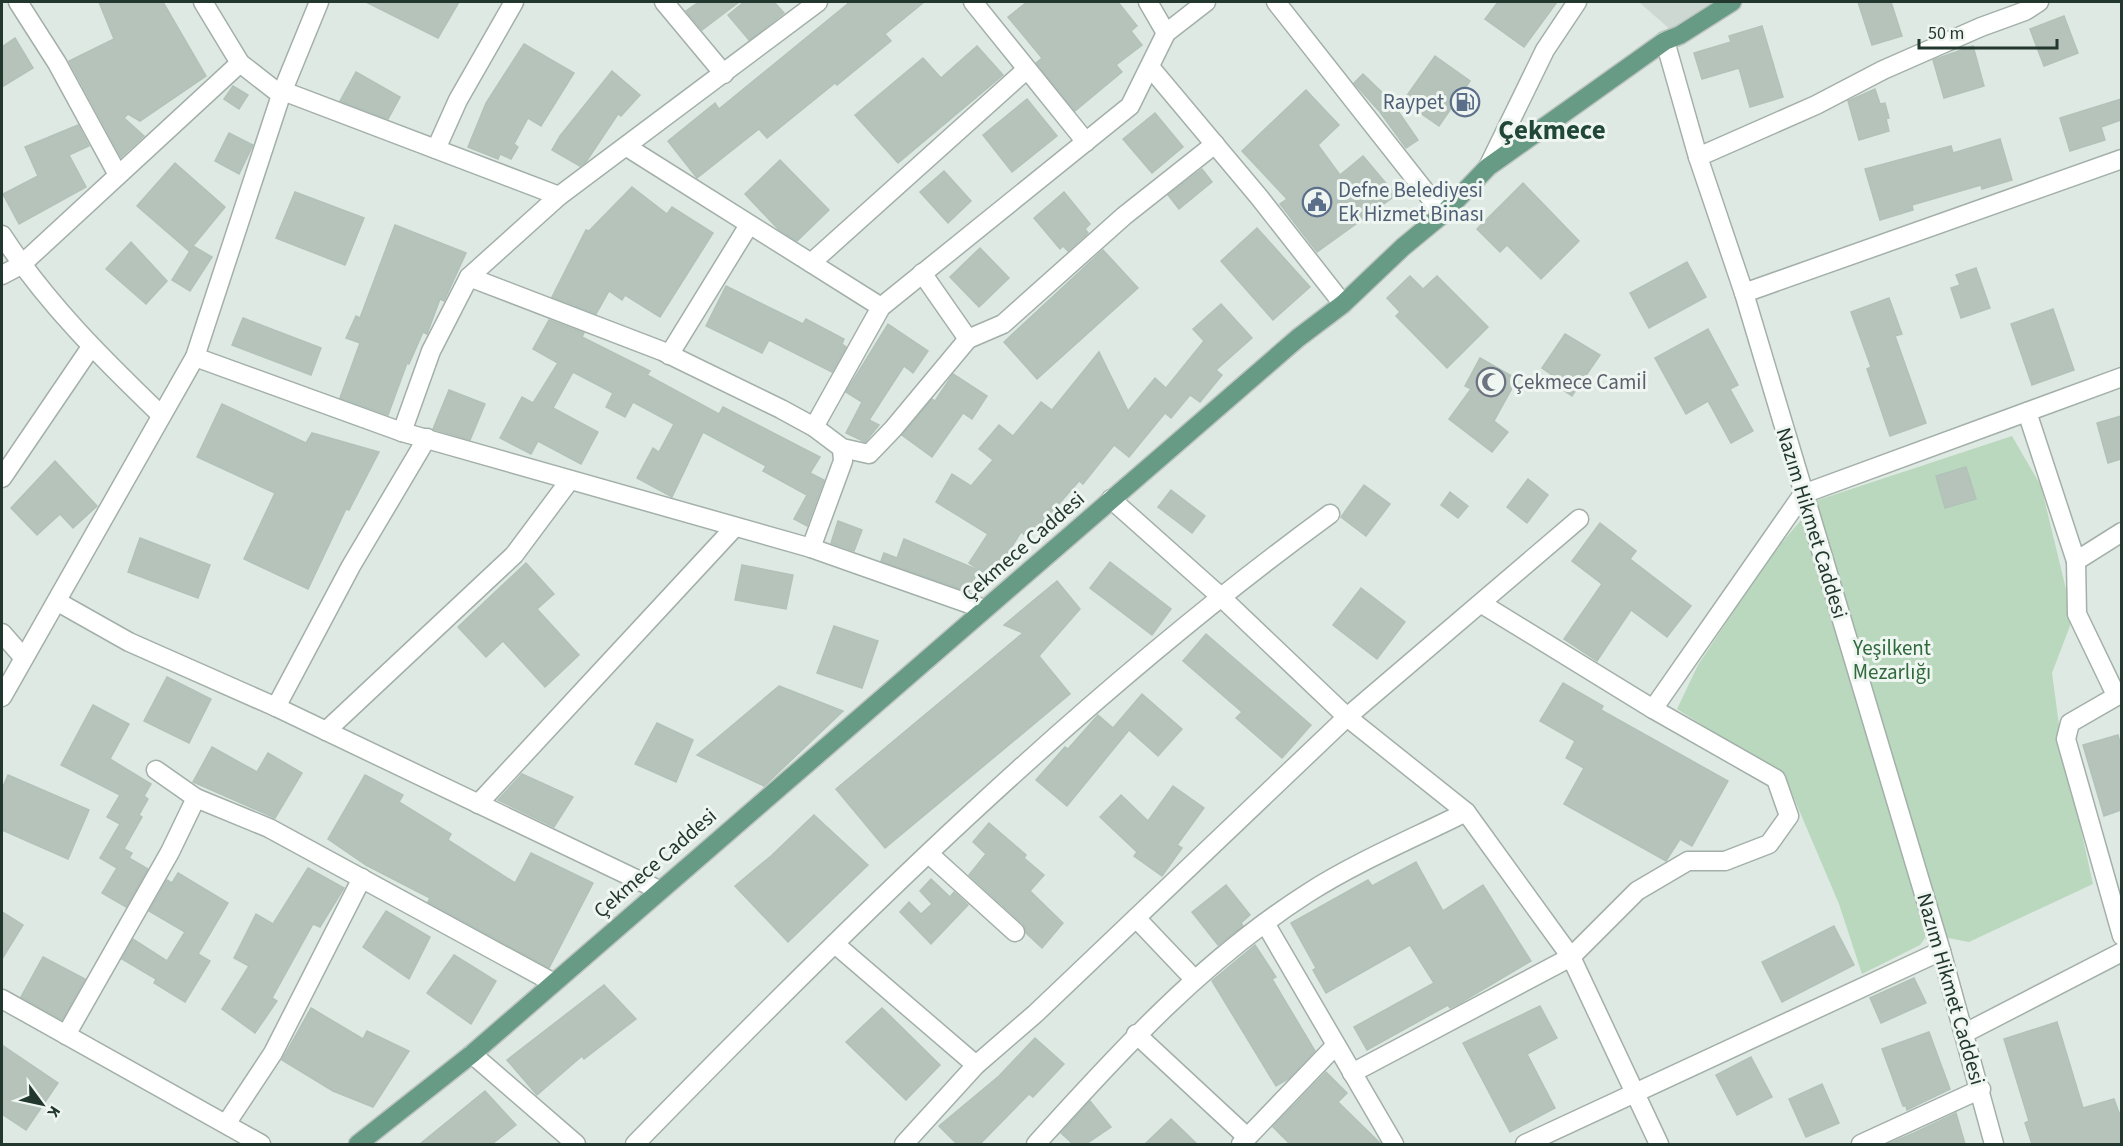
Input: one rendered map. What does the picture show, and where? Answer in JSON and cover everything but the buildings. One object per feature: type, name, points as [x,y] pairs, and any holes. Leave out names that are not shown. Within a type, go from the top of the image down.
[{"type":"main road","name":"Çekmece Caddesi","points":[[358,1144],[472,1054],[552,982],[1111,499],[1298,338],[1343,304],[1403,247],[1443,214],[1488,167],[1665,41],[1680,35],[1732,2]]},
{"type":"street","points":[[18,2],[57,63],[118,175]]},
{"type":"street","points":[[202,2],[240,63],[282,93],[559,196]]},
{"type":"street","points":[[2,697],[23,657],[58,602],[195,357],[282,93],[319,2]]},
{"type":"street","points":[[436,149],[458,100],[514,2]]},
{"type":"street","points":[[664,2],[724,74]]},
{"type":"street","points":[[402,432],[431,351],[469,277],[559,196],[818,2]]},
{"type":"street","points":[[973,2],[1086,142]]},
{"type":"street","points":[[1148,2],[1166,33]]},
{"type":"street","points":[[814,427],[881,307],[1130,106],[1166,33],[1206,2]]},
{"type":"street","points":[[1276,2],[1443,214]]},
{"type":"street","points":[[1488,167],[1545,50],[1577,2]]},
{"type":"street","points":[[1698,157],[1816,105],[1883,70],[1981,27],[2025,11],[2039,2]]},
{"type":"street","name":"Nazım Hikmet Caddesi","points":[[1665,41],[1698,157],[1744,293],[1941,951],[1981,1089],[1994,1144]]},
{"type":"street","points":[[2,275],[21,265],[240,63]]},
{"type":"street","points":[[1150,67],[1343,304]]},
{"type":"street","points":[[811,263],[1026,69]]},
{"type":"street","points":[[469,277],[669,355],[814,427],[842,448],[868,454],[900,421],[968,339],[1003,324],[1124,216],[1215,144]]},
{"type":"street","points":[[627,147],[881,307]]},
{"type":"street","points":[[1744,293],[2121,159]]},
{"type":"street","points":[[669,355],[750,225]]},
{"type":"street","points":[[2,235],[21,265],[91,346],[161,415]]},
{"type":"street","points":[[922,273],[968,339]]},
{"type":"street","points":[[2,478],[91,346]]},
{"type":"street","points":[[195,357],[402,432],[811,548],[984,609]]},
{"type":"street","points":[[1653,709],[1803,494],[2121,377]]},
{"type":"street","points":[[2027,412],[2076,561],[2077,614],[2119,694],[2070,723],[2066,739],[2121,936]]},
{"type":"street","points":[[276,707],[351,566],[427,438]]},
{"type":"street","points":[[811,548],[843,461],[842,448]]},
{"type":"street","points":[[326,731],[514,555],[570,480]]},
{"type":"street","points":[[1111,499],[1221,597],[1347,717],[1466,812],[1571,957],[1633,1093],[1659,1144]]},
{"type":"street","points":[[635,1144],[764,1012],[929,854],[1087,708],[1221,597],[1330,514]]},
{"type":"street","points":[[904,1144],[976,1065],[1035,1014],[1347,717],[1579,519]]},
{"type":"street","points":[[478,804],[734,528]]},
{"type":"street","points":[[2076,561],[2121,532]]},
{"type":"street","points":[[58,602],[129,642],[276,707],[658,890]]},
{"type":"street","points":[[1352,1073],[1571,957],[1637,891],[1688,861],[1725,861],[1769,844],[1789,816],[1776,779],[1653,709],[1482,604]]},
{"type":"street","points":[[2,633],[23,657]]},
{"type":"street","points":[[156,770],[196,798],[269,828],[552,982]]},
{"type":"street","points":[[66,1035],[170,852],[196,798]]},
{"type":"street","points":[[1036,1144],[1136,1034],[1240,940],[1310,892],[1466,812]]},
{"type":"street","points":[[929,854],[1015,932]]},
{"type":"street","points":[[226,1124],[273,1053],[362,878]]},
{"type":"street","points":[[1136,918],[1195,980]]},
{"type":"street","points":[[1265,923],[1394,1144]]},
{"type":"street","points":[[835,944],[976,1065]]},
{"type":"street","points":[[1526,1144],[1941,951]]},
{"type":"street","points":[[1965,1033],[2121,952]]},
{"type":"street","points":[[2,999],[261,1144]]},
{"type":"street","points":[[1136,1034],[1244,1141],[1336,1045]]},
{"type":"street","points":[[472,1054],[576,1144]]},
{"type":"street","points":[[1862,1144],[1981,1089]]},
{"type":"shaded area","points":[[1639,2],[1719,2],[1672,31]]},
{"type":"green space","name":"Yeşilkent Mezarlığı","points":[[2012,436],[2041,486],[2073,618],[2052,673],[2061,740],[2093,884],[1969,942],[1928,934],[1920,945],[1862,974],[1839,904],[1785,777],[1677,709],[1698,665],[1769,558],[1818,500]]},
{"type":"place","name":"Raypet","points":[[1465,102]]},
{"type":"place","name":"Defne Belediyesi Ek Hizmet Binası","points":[[1317,202]]},
{"type":"place","name":"Çekmece Camiİ","points":[[1491,382]]},
{"type":"district","name":"Çekmece","points":[[1552,130]]}]
